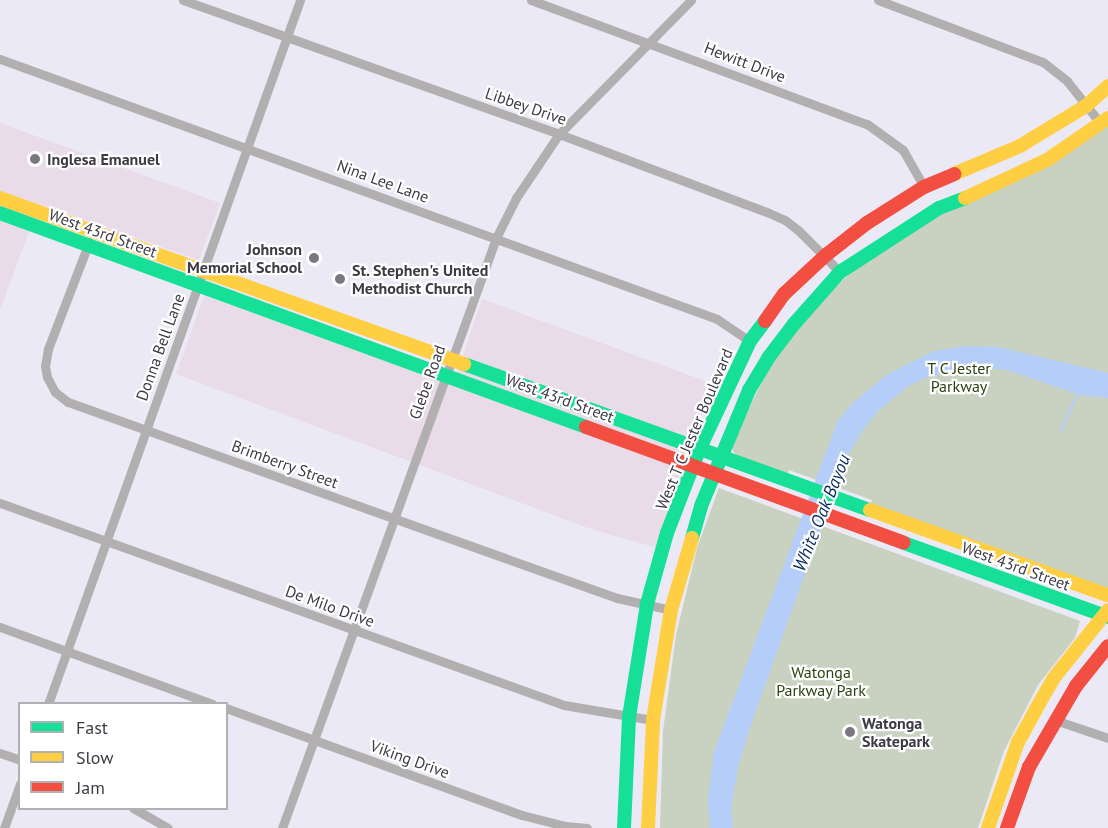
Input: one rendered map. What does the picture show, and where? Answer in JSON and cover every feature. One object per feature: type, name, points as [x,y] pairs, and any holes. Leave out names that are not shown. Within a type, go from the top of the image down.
[{"type":"main road","name":"West T C Jester Boulevard","points":[[624,828],[628,717],[646,604],[668,533],[699,450],[750,341],[784,294],[826,255],[867,223],[924,187],[1020,146],[1086,106],[1108,86]]},
{"type":"main road","points":[[648,828],[653,720],[671,610],[720,457],[749,390],[768,358],[794,324],[840,272],[939,208],[1006,181],[1047,160],[1104,121]]},
{"type":"main road","name":"West 43rd Street","points":[[0,198],[550,397],[864,506],[1108,595]]},
{"type":"main road","name":"West 43rd Street","points":[[0,213],[694,464],[784,500],[1106,614]]},
{"type":"main road","points":[[322,329],[328,315]]},
{"type":"main road","points":[[545,411],[550,397]]},
{"type":"main road","points":[[608,434],[611,417]]},
{"type":"main road","points":[[927,551],[934,532]]},
{"type":"main road","points":[[989,824],[1018,742],[1036,709],[1053,679],[1106,614]]},
{"type":"main road","points":[[1007,828],[1029,767],[1055,720],[1076,686],[1108,646]]},
{"type":"street","name":"Libbey Drive","points":[[183,0],[559,134],[786,220],[826,255],[840,272]]},
{"type":"street","name":"Donna Bell Lane","points":[[49,702],[300,0]]},
{"type":"street","name":"Hewitt Drive","points":[[531,0],[648,41],[867,124],[903,150],[924,187]]},
{"type":"street","name":"Glebe Road","points":[[282,828],[496,238],[516,198],[559,134],[648,41],[691,0]]},
{"type":"street","points":[[878,0],[1043,62],[1067,81],[1086,106],[1104,121]]},
{"type":"street","name":"Nina Lee Lane","points":[[0,59],[717,319],[750,341]]},
{"type":"street","name":"Brimberry Street","points":[[93,231],[48,349],[47,377],[55,392],[68,402],[617,598],[671,610]]},
{"type":"street","name":"De Milo Drive","points":[[0,503],[564,705],[653,720]]},
{"type":"street","points":[[0,627],[207,702]]},
{"type":"street","name":"Viking Drive","points":[[228,709],[522,815],[565,826],[587,828]]},
{"type":"street","points":[[1055,720],[1108,738]]},
{"type":"street","points":[[0,753],[18,759]]},
{"type":"street","points":[[4,828],[18,790]]},
{"type":"street","points":[[136,810],[168,828]]},
{"type":"street","points":[[989,824],[1007,828]]},
{"type":"shaded area","points":[[0,123],[220,203],[199,260],[39,204],[0,310]]},
{"type":"shaded area","points":[[204,296],[453,385],[482,299],[716,385],[692,437],[657,548],[588,528],[176,374]]},
{"type":"green space","name":"T C Jester Parkway","points":[[1108,124],[1108,589],[871,504],[872,500],[789,470],[788,474],[738,457],[733,451],[732,444],[767,371],[789,339],[827,295],[855,269],[901,236]]},
{"type":"green space","name":"Watonga Parkway Park","points":[[719,488],[1080,621],[1075,638],[1038,685],[1004,751],[978,828],[660,828],[663,731],[676,635],[697,548]]},
{"type":"water","name":"White Oak Bayou","points":[[966,346],[998,347],[1108,373],[1108,398],[1080,395],[1007,370],[974,367],[927,377],[907,387],[877,412],[847,457],[750,727],[738,767],[731,808],[733,828],[710,828],[708,799],[714,752],[838,420],[854,402],[888,374],[934,351]]},
{"type":"waterway","points":[[1061,431],[1078,393]]},
{"type":"traffic: fast","points":[[692,538],[701,506],[749,390],[768,358],[794,324],[840,272],[939,208],[965,198]]},
{"type":"traffic: fast","points":[[0,213],[586,427]]},
{"type":"traffic: fast","points":[[624,828],[629,717],[647,604],[667,533],[699,450],[750,341],[765,321]]},
{"type":"traffic: fast","points":[[464,364],[870,510]]},
{"type":"traffic: fast","points":[[904,543],[1108,617]]},
{"type":"traffic: slow","points":[[954,174],[1020,146],[1086,106],[1108,86]]},
{"type":"traffic: slow","points":[[965,198],[1047,160],[1108,118]]},
{"type":"traffic: slow","points":[[0,198],[464,364]]},
{"type":"traffic: slow","points":[[870,510],[1108,595]]},
{"type":"traffic: slow","points":[[648,828],[653,720],[671,610],[692,538]]},
{"type":"traffic: slow","points":[[988,828],[1018,742],[1036,709],[1053,679],[1108,610]]},
{"type":"traffic: jam","points":[[765,321],[784,294],[826,255],[867,223],[924,187],[954,174]]},
{"type":"traffic: jam","points":[[586,427],[904,543]]},
{"type":"traffic: jam","points":[[1007,828],[1029,767],[1076,686],[1108,646]]},
{"type":"place","name":"Inglesa Emanuel","points":[[35,159]]},
{"type":"place","name":"Johnson Memorial School","points":[[314,258]]},
{"type":"place","name":"St. Stephen's United Methodist Church","points":[[340,279]]},
{"type":"place","name":"Watonga Skatepark","points":[[850,732]]}]
